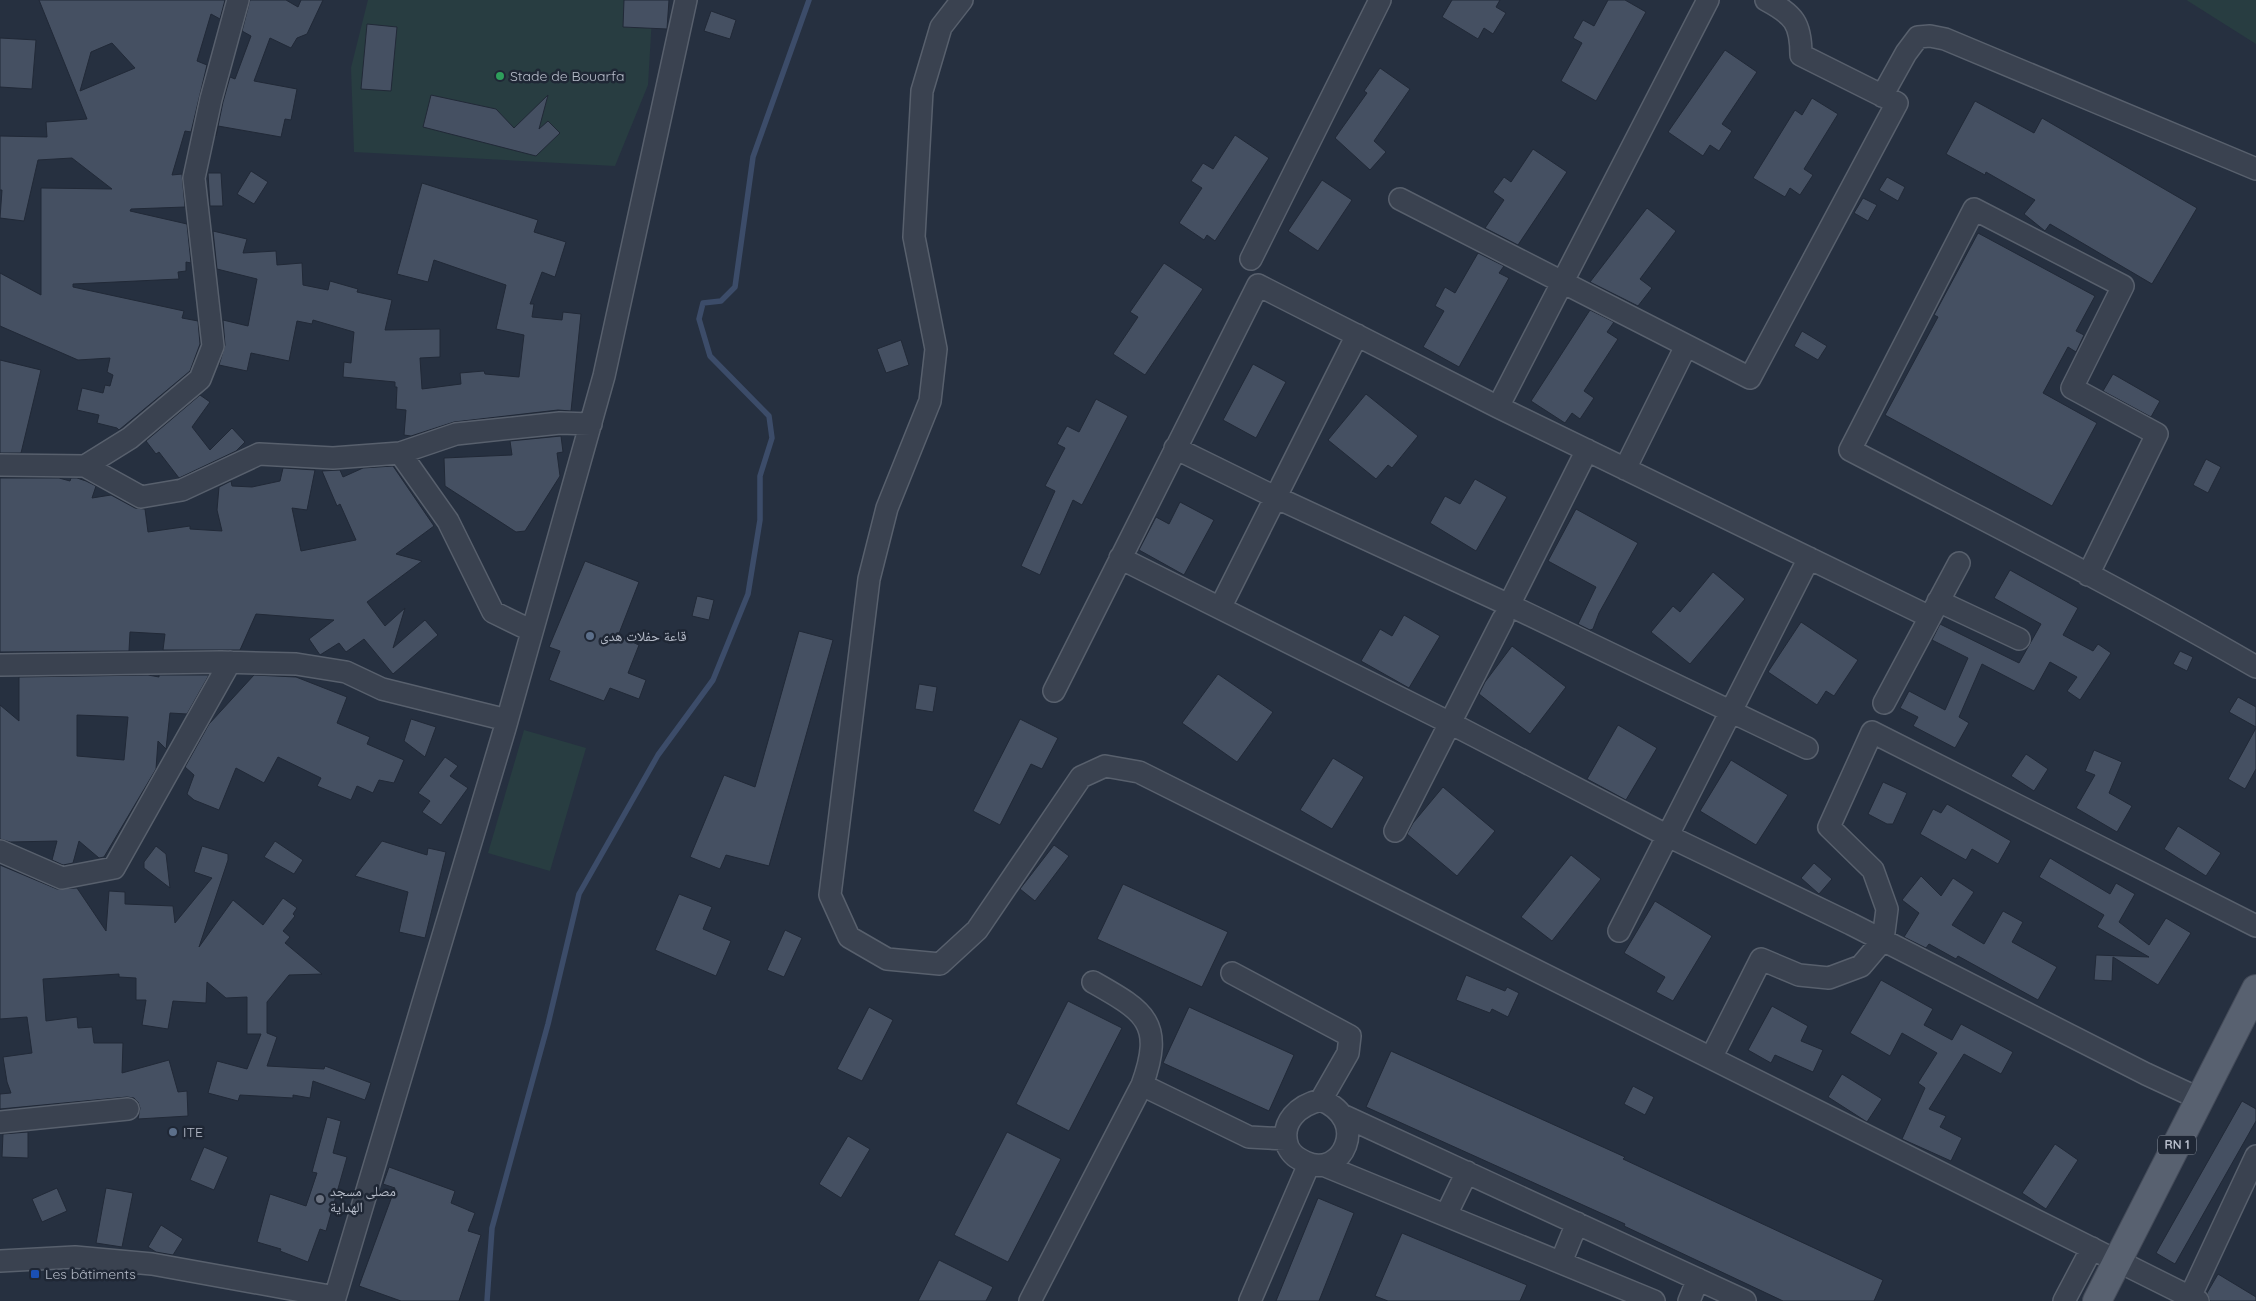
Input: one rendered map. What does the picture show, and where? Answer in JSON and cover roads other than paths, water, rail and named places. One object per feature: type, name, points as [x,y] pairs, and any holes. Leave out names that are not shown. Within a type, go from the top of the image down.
[{"type":"main road","name":"RN 1","points":[[2110,1301],[2123,1264],[2200,1099],[2256,989]]},
{"type":"main road","name":"RN 1","points":[[2097,1301],[2123,1264],[2256,1011]]},
{"type":"street","points":[[85,466],[130,438],[200,378],[213,346],[194,178],[211,99],[238,0]]},
{"type":"street","points":[[0,1261],[75,1257],[152,1264],[334,1299],[507,720],[591,424],[604,376],[633,248],[686,0]]},
{"type":"street","points":[[962,0],[941,28],[922,91],[914,237],[936,349],[930,400],[887,508],[869,579],[830,895],[849,938],[887,959],[940,964],[977,930],[1082,777],[1105,766],[1139,772],[2092,1248],[2191,1300],[2256,1156]]},
{"type":"street","points":[[1251,258],[1380,0]]},
{"type":"street","points":[[1498,407],[1708,0]]},
{"type":"street","points":[[1400,199],[1750,378],[1897,103],[1801,55],[1801,36],[1794,18],[1766,0]]},
{"type":"street","points":[[1882,96],[1918,37],[1930,36],[1945,40],[2256,169]]},
{"type":"street","points":[[2088,575],[2157,434],[2072,388],[2123,286],[1974,209],[1850,450],[2088,575],[2188,627],[2256,667]]},
{"type":"street","points":[[1054,691],[1258,285],[1498,407],[1809,558],[1934,609],[2019,639]]},
{"type":"street","points":[[1220,608],[1357,335]]},
{"type":"street","points":[[1625,469],[1686,346]]},
{"type":"street","points":[[0,465],[85,466],[140,497],[182,490],[259,454],[333,458],[400,453],[456,434],[560,423],[591,424]]},
{"type":"street","points":[[1175,448],[1506,612],[1731,712],[1807,748]]},
{"type":"street","points":[[1395,831],[1587,450]]},
{"type":"street","points":[[400,453],[448,521],[493,612],[532,631]]},
{"type":"street","points":[[1120,558],[1450,723],[1668,836],[1883,940],[2146,1074],[2200,1099]]},
{"type":"street","points":[[1620,931],[1809,558]]},
{"type":"street","points":[[1884,703],[1959,563]]},
{"type":"street","points":[[0,665],[230,662],[296,664],[346,672],[382,689],[507,720]]},
{"type":"street","points":[[0,851],[62,878],[114,868],[230,662]]},
{"type":"street","points":[[1711,1058],[1760,959],[1799,975],[1828,978],[1861,966],[1883,940],[1887,909],[1873,870],[1828,827],[1872,732],[2256,926]]},
{"type":"street","points":[[1232,973],[1350,1036],[1348,1053],[1320,1100]]},
{"type":"street","points":[[1030,1301],[1142,1085],[1150,1061],[1152,1042],[1148,1024],[1138,1010],[1092,982]]},
{"type":"street","points":[[1142,1085],[1249,1137],[1286,1139]]},
{"type":"street","points":[[1316,1164],[1333,1161],[1341,1154],[1346,1145],[1348,1125],[1342,1115],[1332,1105],[1320,1100],[1307,1103],[1295,1112],[1289,1120],[1286,1139],[1289,1149],[1295,1157],[1446,1215],[1654,1301]]},
{"type":"street","points":[[0,1122],[128,1109]]},
{"type":"street","points":[[1342,1115],[1745,1301]]},
{"type":"street","points":[[1250,1301],[1316,1164]]},
{"type":"street","points":[[1446,1215],[1467,1172]]},
{"type":"street","points":[[1561,1262],[1578,1223]]},
{"type":"street","points":[[2064,1301],[2092,1248]]},
{"type":"street","points":[[1689,1301],[1698,1280]]},
{"type":"waterway","points":[[487,1301],[492,1228],[548,1024],[579,894],[658,755],[713,680],[748,594],[760,520],[760,476],[772,438],[769,416],[710,356],[699,319],[703,303],[721,301],[735,287],[753,157],[809,0]]},
{"type":"place","name":"Stade de Bouarfa","points":[[500,76]]},
{"type":"place","name":"قاعة حفلات هدى","points":[[590,636]]},
{"type":"place","name":"ITE","points":[[173,1132]]},
{"type":"place","name":"مصلى مسجد الهداية","points":[[320,1199]]},
{"type":"place","name":"Les bâtiments","points":[[35,1274]]}]
